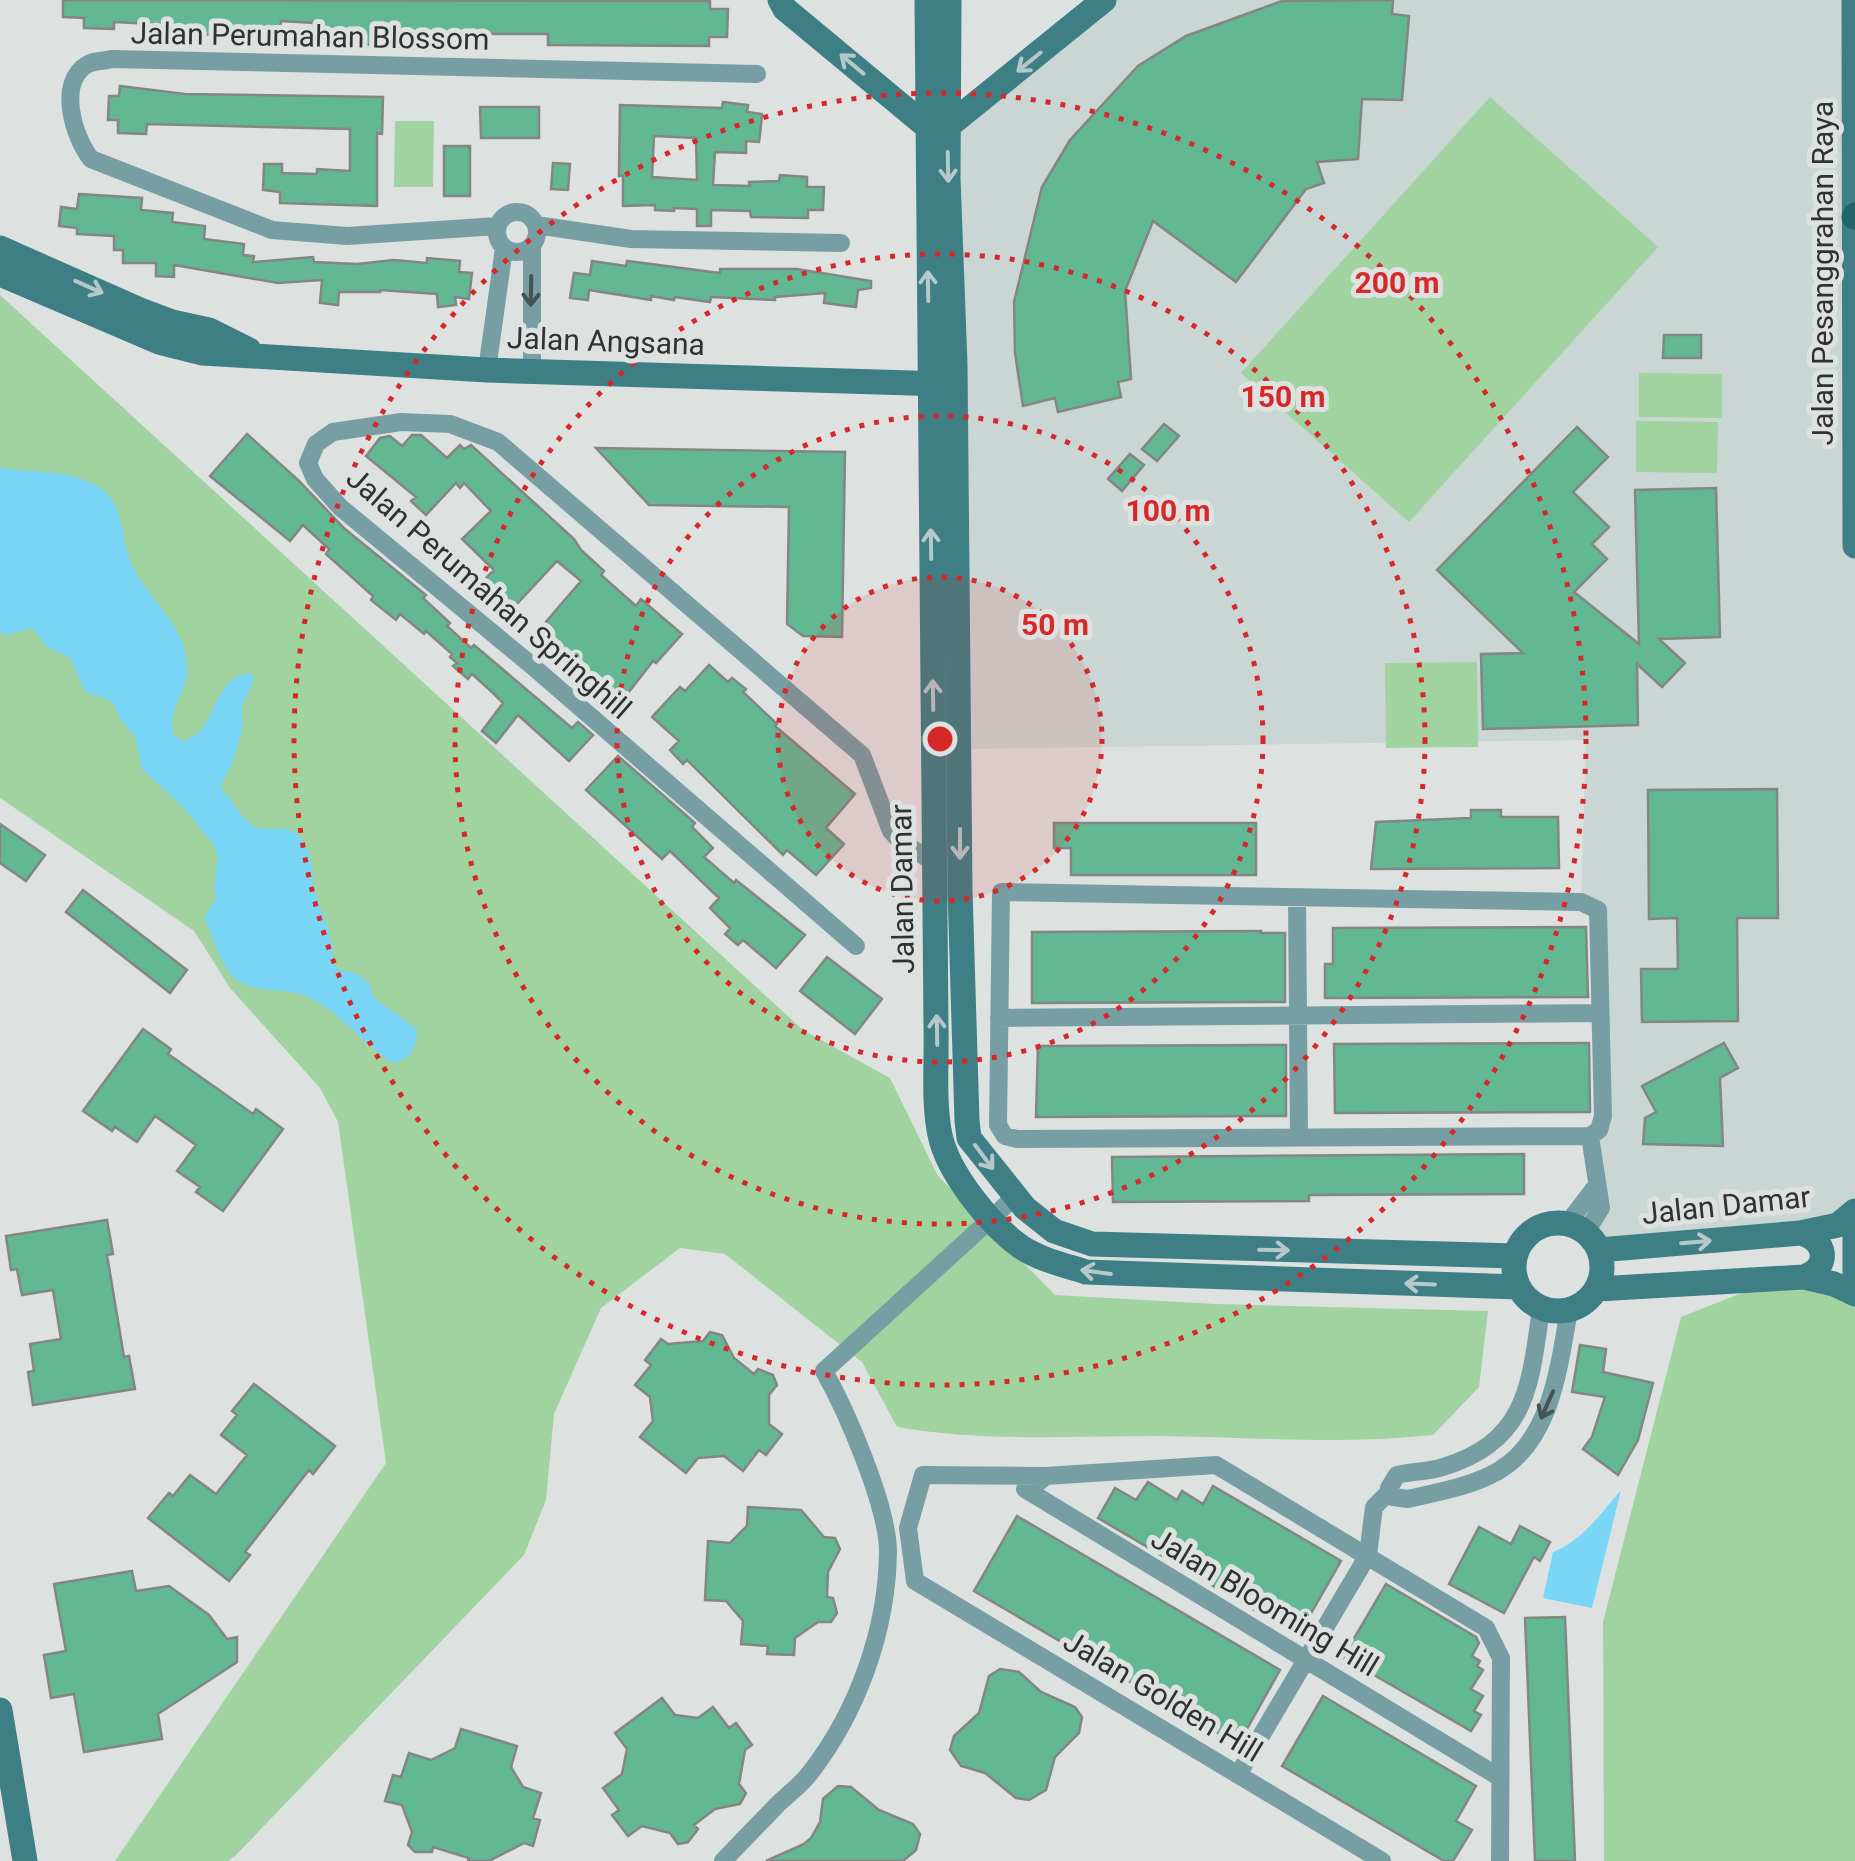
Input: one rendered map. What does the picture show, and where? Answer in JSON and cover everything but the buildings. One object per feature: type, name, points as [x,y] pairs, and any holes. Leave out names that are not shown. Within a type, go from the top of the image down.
[{"type":"street","points":[[780,0],[785,9],[937,127],[1104,0]]},
{"type":"street","name":"Jalan Damar","points":[[927,0],[937,127],[941,383],[960,797],[947,890],[940,1136],[955,1174],[1020,1246],[1086,1272],[1518,1287]]},
{"type":"street","name":"Jalan Damar","points":[[937,127],[949,0]]},
{"type":"street","name":"Jalan Pesanggrahan Raya","points":[[1854,0],[1855,546]]},
{"type":"street","name":"Jalan Perumahan Blossom","points":[[498,226],[348,236],[272,230],[91,160],[82,148],[70,104],[72,89],[89,64],[112,59],[757,74]]},
{"type":"street","points":[[487,370],[504,248],[498,239],[498,226],[512,212],[522,212],[536,224],[631,239],[842,244]]},
{"type":"street","points":[[532,372],[532,246],[537,236],[536,224]]},
{"type":"street","points":[[504,248],[520,252],[532,246]]},
{"type":"street","name":"Jalan Angsana","points":[[0,248],[172,322],[209,330],[257,354]]},
{"type":"street","name":"Jalan Angsana","points":[[0,274],[165,344],[203,353],[532,372],[941,383]]},
{"type":"street","name":"Jalan Damar","points":[[941,383],[934,862],[947,890],[969,1138],[1016,1196],[1054,1232],[1092,1244],[1515,1256]]},
{"type":"street","name":"Jalan Perumahan Springhill","points":[[856,946],[530,664],[340,507],[316,480],[308,463],[316,444],[333,432],[401,422],[450,424],[498,442],[862,755],[892,831],[901,842],[934,862]]},
{"type":"street","points":[[934,798],[960,797]]},
{"type":"street","points":[[1001,892],[1582,902],[1598,910],[1600,1013],[1602,1116],[1599,1130],[1590,1136],[1017,1139],[1005,1136],[998,1125],[1001,892]]},
{"type":"street","points":[[1297,898],[1300,1136]]},
{"type":"street","points":[[999,1018],[1600,1013]]},
{"type":"street","points":[[1584,1235],[1597,1186],[1590,1136]]},
{"type":"street","points":[[723,1861],[809,1775],[834,1736],[867,1670],[880,1629],[888,1550],[883,1524],[858,1442],[824,1371],[1016,1196]]},
{"type":"street","points":[[1855,1211],[1855,1278]]},
{"type":"street","name":"Jalan Damar","points":[[1584,1235],[1800,1233],[1838,1225],[1855,1211]]},
{"type":"street","points":[[1552,1223],[1584,1235],[1602,1263],[1597,1289],[1585,1303],[1570,1310],[1541,1309],[1518,1287],[1513,1272],[1515,1256],[1522,1240],[1552,1223]]},
{"type":"street","points":[[1597,1289],[1804,1277],[1815,1273],[1824,1253],[1820,1243],[1800,1233]]},
{"type":"street","points":[[1804,1277],[1855,1294]]},
{"type":"street","points":[[1239,1773],[1368,1554],[1374,1507],[1389,1492],[1396,1475],[1442,1468],[1489,1445],[1516,1420],[1530,1380],[1541,1309]]},
{"type":"street","points":[[1389,1492],[1402,1500],[1451,1488],[1498,1471],[1528,1446],[1556,1384],[1570,1310]]},
{"type":"street","points":[[1001,1476],[1216,1465],[1486,1628],[1501,1658],[1500,1861]]},
{"type":"street","name":"Jalan Golden Hill","points":[[1001,1476],[923,1476],[908,1528],[915,1582],[1382,1861]]},
{"type":"street","name":"Jalan Blooming Hill","points":[[1001,1476],[1499,1776]]},
{"type":"street","points":[[1034,1494],[1033,1486],[1046,1476]]},
{"type":"street","points":[[0,1710],[24,1861]]},
{"type":"shaded area","points":[[1104,0],[1854,0],[1850,343],[1855,561],[1855,1211],[1837,1225],[1599,1250],[1590,1136],[1599,1130],[1598,910],[1581,902],[1586,740],[959,749],[947,127]]},
{"type":"green space","points":[[1490,97],[1658,247],[1409,522],[1241,373]]},
{"type":"green space","points":[[395,121],[434,121],[433,187],[394,187]]},
{"type":"green space","points":[[0,295],[803,1030],[890,1078],[938,1176],[1055,1295],[1215,1304],[1488,1311],[1479,1387],[1433,1435],[1398,1438],[994,1436],[897,1427],[862,1362],[725,1254],[680,1248],[601,1308],[554,1414],[546,1500],[524,1555],[235,1856],[228,1861],[115,1861],[386,1463],[338,1122],[320,1088],[230,988],[194,931],[0,798]]},
{"type":"green space","points":[[1639,373],[1722,374],[1722,418],[1639,417]]},
{"type":"green space","points":[[1636,421],[1718,422],[1717,473],[1636,472]]},
{"type":"green space","points":[[1477,662],[1478,747],[1386,748],[1385,663]]},
{"type":"green space","points":[[1777,1279],[1855,1294],[1855,1861],[1604,1861],[1603,1622],[1681,1317]]},
{"type":"water","points":[[0,468],[82,479],[110,498],[134,569],[171,623],[185,652],[185,685],[173,715],[173,734],[184,742],[198,733],[225,687],[241,675],[251,674],[254,680],[242,706],[242,730],[220,787],[251,825],[289,830],[304,842],[337,969],[358,974],[369,984],[374,998],[417,1029],[409,1056],[393,1063],[330,1010],[306,996],[244,984],[226,967],[204,917],[217,897],[214,889],[218,857],[214,845],[183,807],[142,769],[135,737],[115,706],[108,699],[85,692],[70,658],[47,647],[32,628],[7,635],[0,632]]},
{"type":"water","points":[[1621,1490],[1592,1608],[1543,1598],[1553,1552],[1582,1533]]}]
